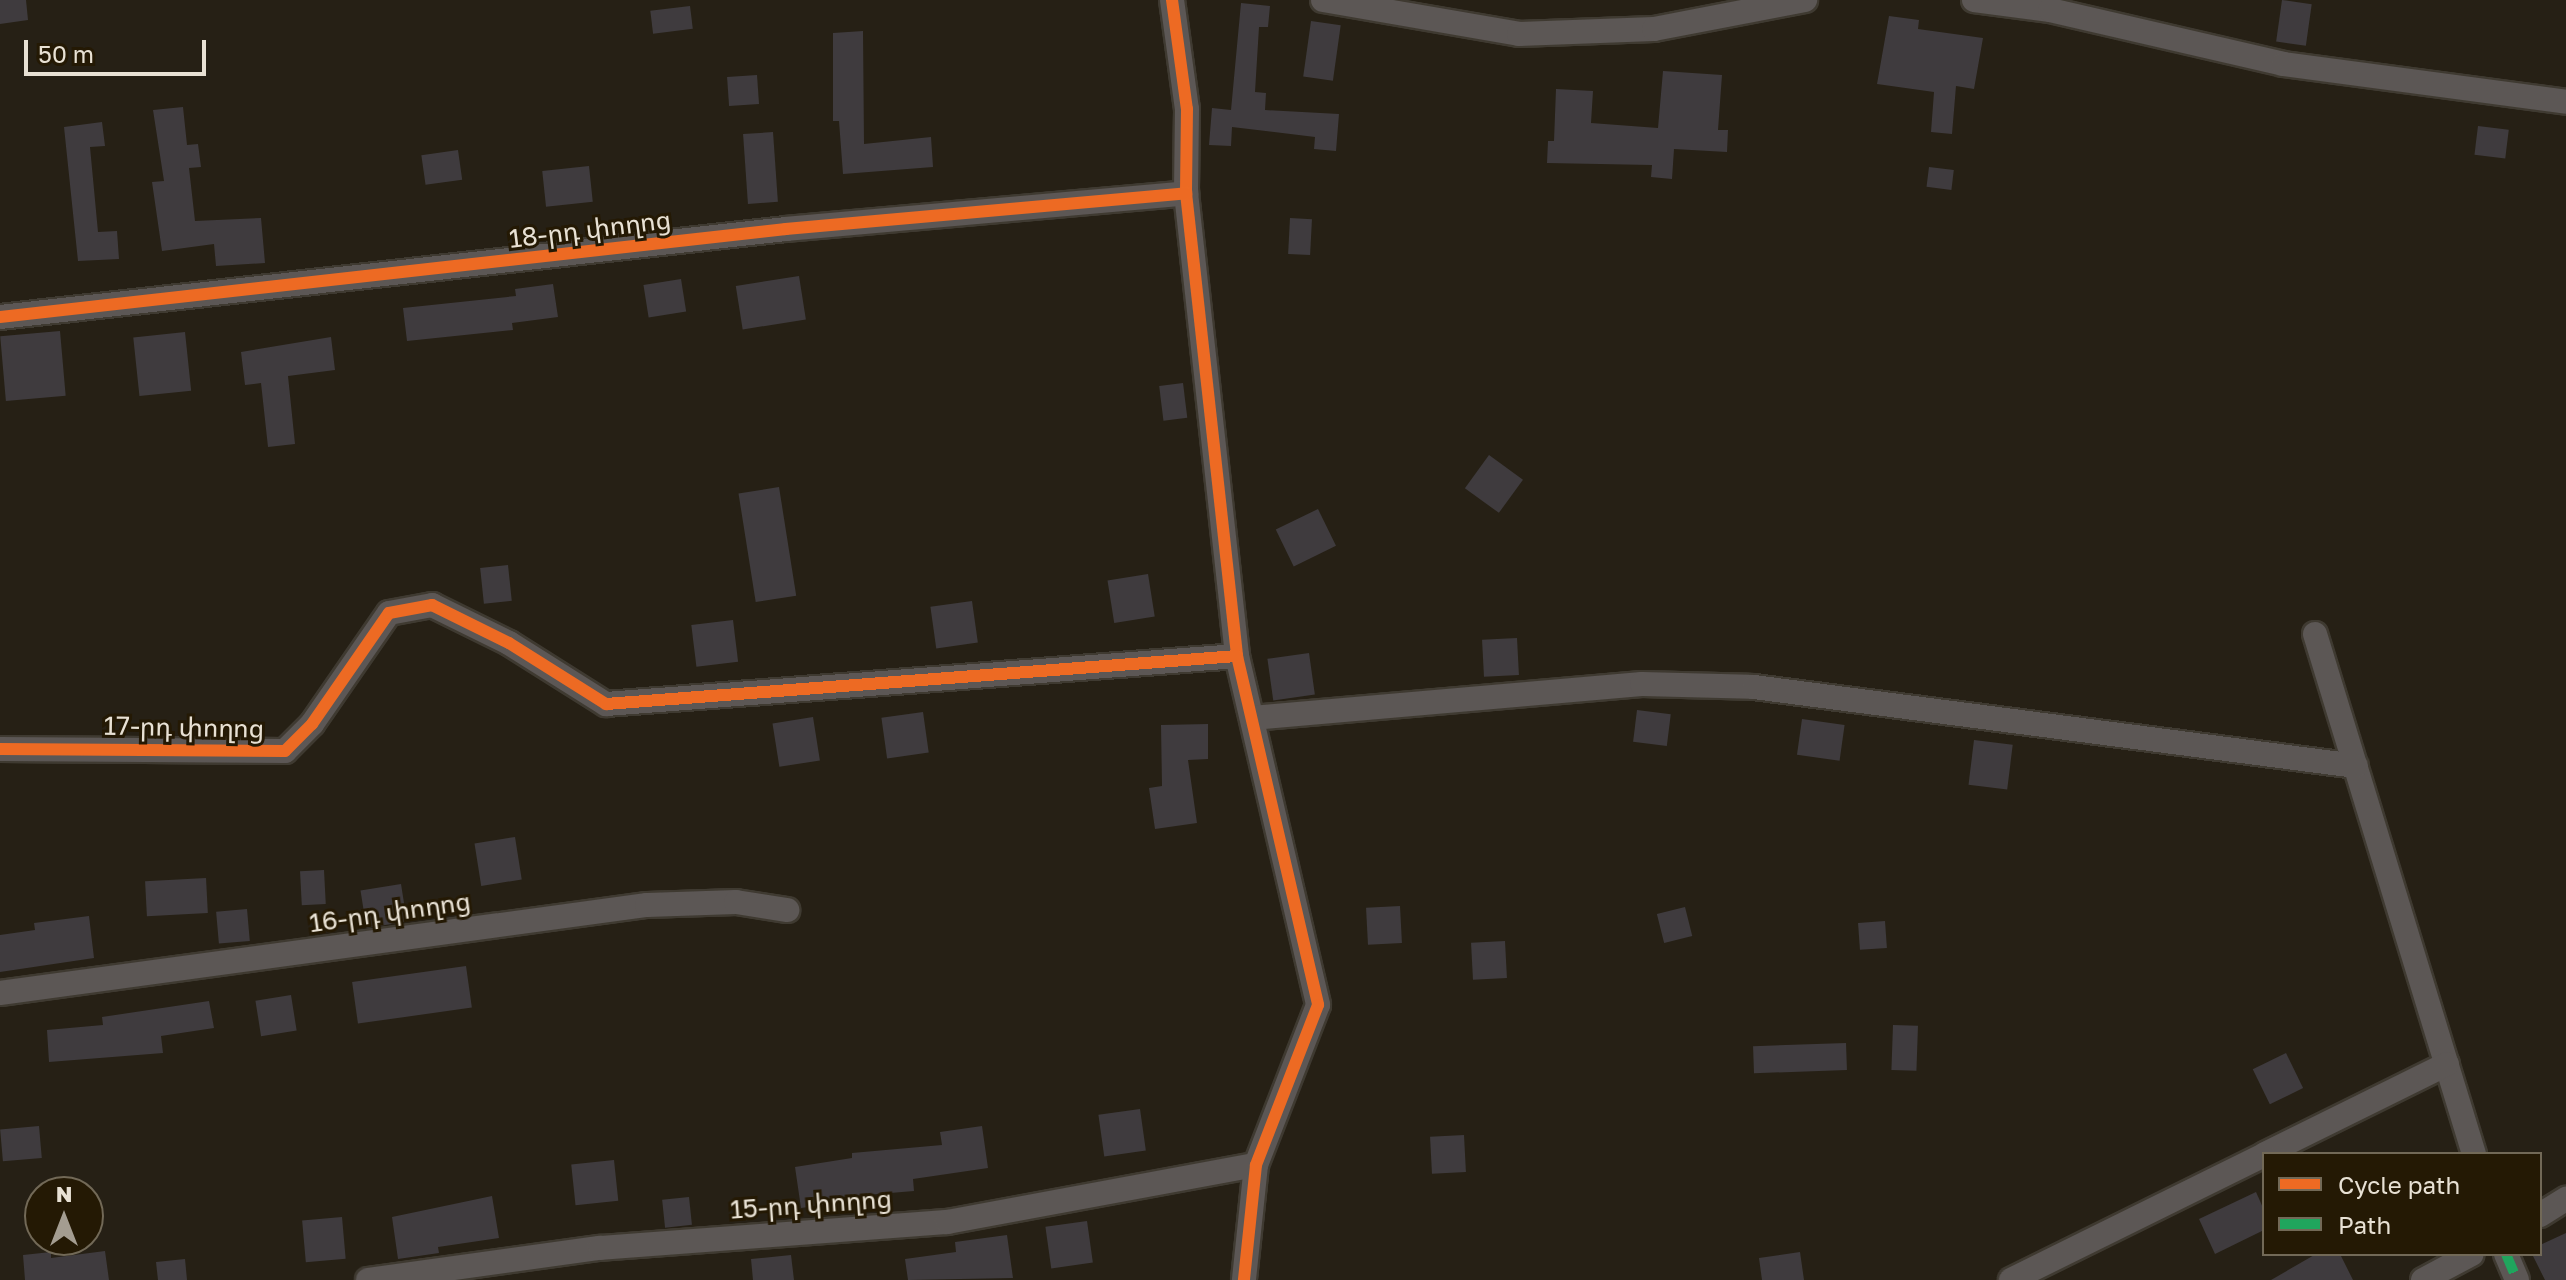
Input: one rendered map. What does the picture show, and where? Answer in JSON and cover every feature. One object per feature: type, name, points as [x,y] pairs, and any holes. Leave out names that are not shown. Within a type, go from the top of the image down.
[{"type":"street","points":[[1172,0],[1187,109],[1186,193],[1237,656],[1318,1005],[1256,1165],[1244,1280]]},
{"type":"street","points":[[1323,0],[1519,34],[1654,29],[1805,0]]},
{"type":"street","points":[[1974,0],[2050,10],[2283,64],[2566,102]]},
{"type":"street","name":"18-րդ փողոց","points":[[0,317],[770,231],[1186,193]]},
{"type":"street","name":"17-րդ փողոց","points":[[0,749],[285,751],[312,724],[389,613],[432,605],[509,643],[606,704],[1237,656]]},
{"type":"street","points":[[2315,634],[2473,1152]]},
{"type":"street","points":[[1252,718],[1642,684],[1754,687],[2356,766]]},
{"type":"street","name":"16-րդ փողոց","points":[[0,993],[647,905],[736,902],[787,910]]},
{"type":"street","points":[[2269,1152],[2447,1064]]},
{"type":"street","points":[[2011,1280],[2262,1155]]},
{"type":"street","name":"15-րդ փողոց","points":[[368,1280],[600,1248],[947,1222],[1256,1165]]},
{"type":"street","points":[[2542,1214],[2566,1199]]},
{"type":"street","points":[[2423,1280],[2468,1256]]},
{"type":"street","points":[[2507,1256],[2517,1280]]},
{"type":"building","points":[[0,0],[26,0],[28,20],[0,24]]},
{"type":"building","points":[[2282,0],[2312,4],[2306,46],[2276,42]]},
{"type":"building","points":[[1241,3],[1270,6],[1268,27],[1259,27],[1255,92],[1266,93],[1265,110],[1339,114],[1336,151],[1314,149],[1315,137],[1232,127],[1231,146],[1209,145],[1212,108],[1231,110]]},
{"type":"building","points":[[690,6],[693,29],[653,34],[650,11]]},
{"type":"building","points":[[1889,16],[1919,20],[1918,29],[1983,38],[1974,89],[1956,86],[1952,134],[1931,132],[1934,92],[1877,84]]},
{"type":"building","points":[[1311,21],[1341,25],[1333,81],[1303,76]]},
{"type":"building","points":[[863,31],[864,144],[931,137],[933,167],[843,174],[839,121],[833,121],[833,33]]},
{"type":"building","points":[[1663,71],[1722,75],[1718,130],[1728,130],[1727,152],[1674,149],[1672,179],[1651,177],[1652,165],[1547,163],[1548,141],[1554,141],[1556,89],[1593,91],[1591,123],[1658,128]]},
{"type":"building","points":[[757,75],[759,104],[729,106],[727,77]]},
{"type":"building","points":[[183,107],[187,145],[198,144],[201,167],[189,168],[195,221],[261,218],[265,263],[216,266],[214,244],[162,251],[152,182],[164,181],[153,110]]},
{"type":"building","points":[[102,122],[105,146],[90,147],[98,232],[117,231],[119,259],[78,261],[64,127]]},
{"type":"building","points":[[2478,126],[2509,130],[2505,159],[2474,155]]},
{"type":"building","points":[[773,132],[778,202],[748,204],[743,134]]},
{"type":"building","points":[[458,150],[462,180],[426,185],[421,155]]},
{"type":"building","points":[[589,166],[593,202],[546,207],[542,171]]},
{"type":"building","points":[[1929,167],[1954,170],[1951,190],[1927,187]]},
{"type":"building","points":[[1290,218],[1312,219],[1310,255],[1288,254]]},
{"type":"building","points":[[799,276],[806,319],[743,329],[736,286]]},
{"type":"building","points":[[681,279],[686,312],[649,318],[643,285]]},
{"type":"building","points":[[553,284],[558,317],[512,323],[513,330],[407,341],[403,308],[516,296],[515,289]]},
{"type":"building","points":[[60,331],[66,396],[6,401],[0,336]]},
{"type":"building","points":[[185,332],[191,391],[139,396],[133,337]]},
{"type":"building","points":[[331,337],[335,370],[288,376],[295,444],[268,447],[261,383],[245,385],[241,352]]},
{"type":"building","points":[[1183,383],[1187,418],[1163,421],[1159,386]]},
{"type":"building","points":[[1489,455],[1523,480],[1499,513],[1465,488]]},
{"type":"building","points":[[779,487],[796,596],[756,602],[739,493]]},
{"type":"building","points":[[1318,509],[1336,546],[1294,566],[1276,530]]},
{"type":"building","points":[[508,565],[512,601],[484,604],[480,568]]},
{"type":"building","points":[[1148,574],[1155,616],[1114,623],[1108,580]]},
{"type":"building","points":[[972,601],[978,643],[936,648],[930,607]]},
{"type":"building","points":[[733,620],[738,662],[696,667],[691,625]]},
{"type":"building","points":[[1517,638],[1519,675],[1484,677],[1482,640]]},
{"type":"building","points":[[1309,653],[1315,695],[1273,700],[1267,659]]},
{"type":"building","points":[[1637,710],[1671,714],[1667,746],[1633,742]]},
{"type":"building","points":[[923,712],[929,753],[887,758],[881,718]]},
{"type":"building","points":[[813,717],[820,760],[779,767],[773,723]]},
{"type":"building","points":[[1802,719],[1845,725],[1840,761],[1797,755]]},
{"type":"building","points":[[1208,724],[1208,759],[1188,760],[1197,823],[1155,829],[1149,788],[1162,786],[1161,725]]},
{"type":"building","points":[[1974,740],[2013,745],[2007,789],[1969,785]]},
{"type":"building","points":[[515,837],[522,879],[481,886],[475,843]]},
{"type":"building","points":[[324,870],[326,904],[302,905],[300,871]]},
{"type":"building","points":[[206,878],[208,913],[147,916],[145,881]]},
{"type":"building","points":[[401,884],[407,922],[366,928],[361,890]]},
{"type":"building","points":[[1400,906],[1402,943],[1368,945],[1366,908]]},
{"type":"building","points":[[1685,907],[1692,936],[1664,943],[1657,914]]},
{"type":"building","points":[[247,909],[250,941],[219,944],[216,912]]},
{"type":"building","points":[[89,916],[94,958],[0,972],[0,935],[35,930],[34,923]]},
{"type":"building","points":[[1885,921],[1887,948],[1860,950],[1858,923]]},
{"type":"building","points":[[1505,941],[1507,978],[1473,980],[1471,943]]},
{"type":"building","points":[[466,966],[472,1008],[358,1024],[352,982]]},
{"type":"building","points":[[291,995],[297,1031],[261,1036],[255,1001]]},
{"type":"building","points":[[209,1001],[214,1028],[161,1036],[163,1053],[49,1062],[47,1030],[103,1025],[102,1017]]},
{"type":"building","points":[[1893,1025],[1918,1026],[1916,1071],[1891,1070]]},
{"type":"building","points":[[1846,1043],[1847,1070],[1754,1073],[1753,1046]]},
{"type":"building","points":[[2286,1053],[2303,1088],[2270,1104],[2253,1069]]},
{"type":"building","points":[[1140,1109],[1146,1151],[1104,1156],[1098,1115]]},
{"type":"building","points":[[39,1126],[42,1158],[3,1161],[0,1129]]},
{"type":"building","points":[[982,1126],[988,1168],[913,1179],[914,1191],[842,1197],[843,1202],[801,1208],[795,1167],[852,1158],[852,1153],[942,1145],[940,1132]]},
{"type":"building","points":[[1464,1135],[1466,1172],[1432,1174],[1430,1137]]},
{"type":"building","points":[[614,1160],[618,1201],[576,1205],[571,1164]]},
{"type":"building","points":[[2256,1192],[2262,1206],[2262,1231],[2215,1254],[2199,1219]]},
{"type":"building","points":[[492,1196],[499,1238],[438,1247],[439,1253],[398,1259],[392,1217]]},
{"type":"building","points":[[689,1197],[692,1225],[665,1228],[662,1200]]},
{"type":"building","points":[[342,1217],[346,1259],[306,1262],[302,1220]]},
{"type":"building","points":[[1087,1221],[1093,1263],[1051,1268],[1045,1227]]},
{"type":"building","points":[[2566,1233],[2566,1280],[2545,1280],[2533,1256],[2542,1256],[2542,1244]]},
{"type":"building","points":[[1007,1235],[1013,1278],[908,1280],[905,1259],[956,1252],[955,1242]]},
{"type":"building","points":[[104,1251],[109,1280],[25,1280],[23,1255],[51,1258],[104,1256]]},
{"type":"building","points":[[1800,1252],[1804,1280],[1762,1280],[1759,1258]]},
{"type":"building","points":[[791,1255],[794,1280],[753,1280],[751,1259]]},
{"type":"building","points":[[2313,1256],[2341,1256],[2353,1280],[2271,1280]]},
{"type":"building","points":[[185,1259],[187,1280],[158,1280],[156,1262]]},
{"type":"marked path","points":[[2507,1256],[2517,1280]]},
{"type":"cycle path","points":[[1172,0],[1187,109],[1186,193],[1237,656],[1318,1005],[1256,1165],[1244,1280]]},
{"type":"cycle path","points":[[0,317],[786,229],[1186,193]]},
{"type":"cycle path","points":[[0,749],[285,751],[312,724],[389,613],[432,605],[509,643],[606,704],[1237,656]]}]
